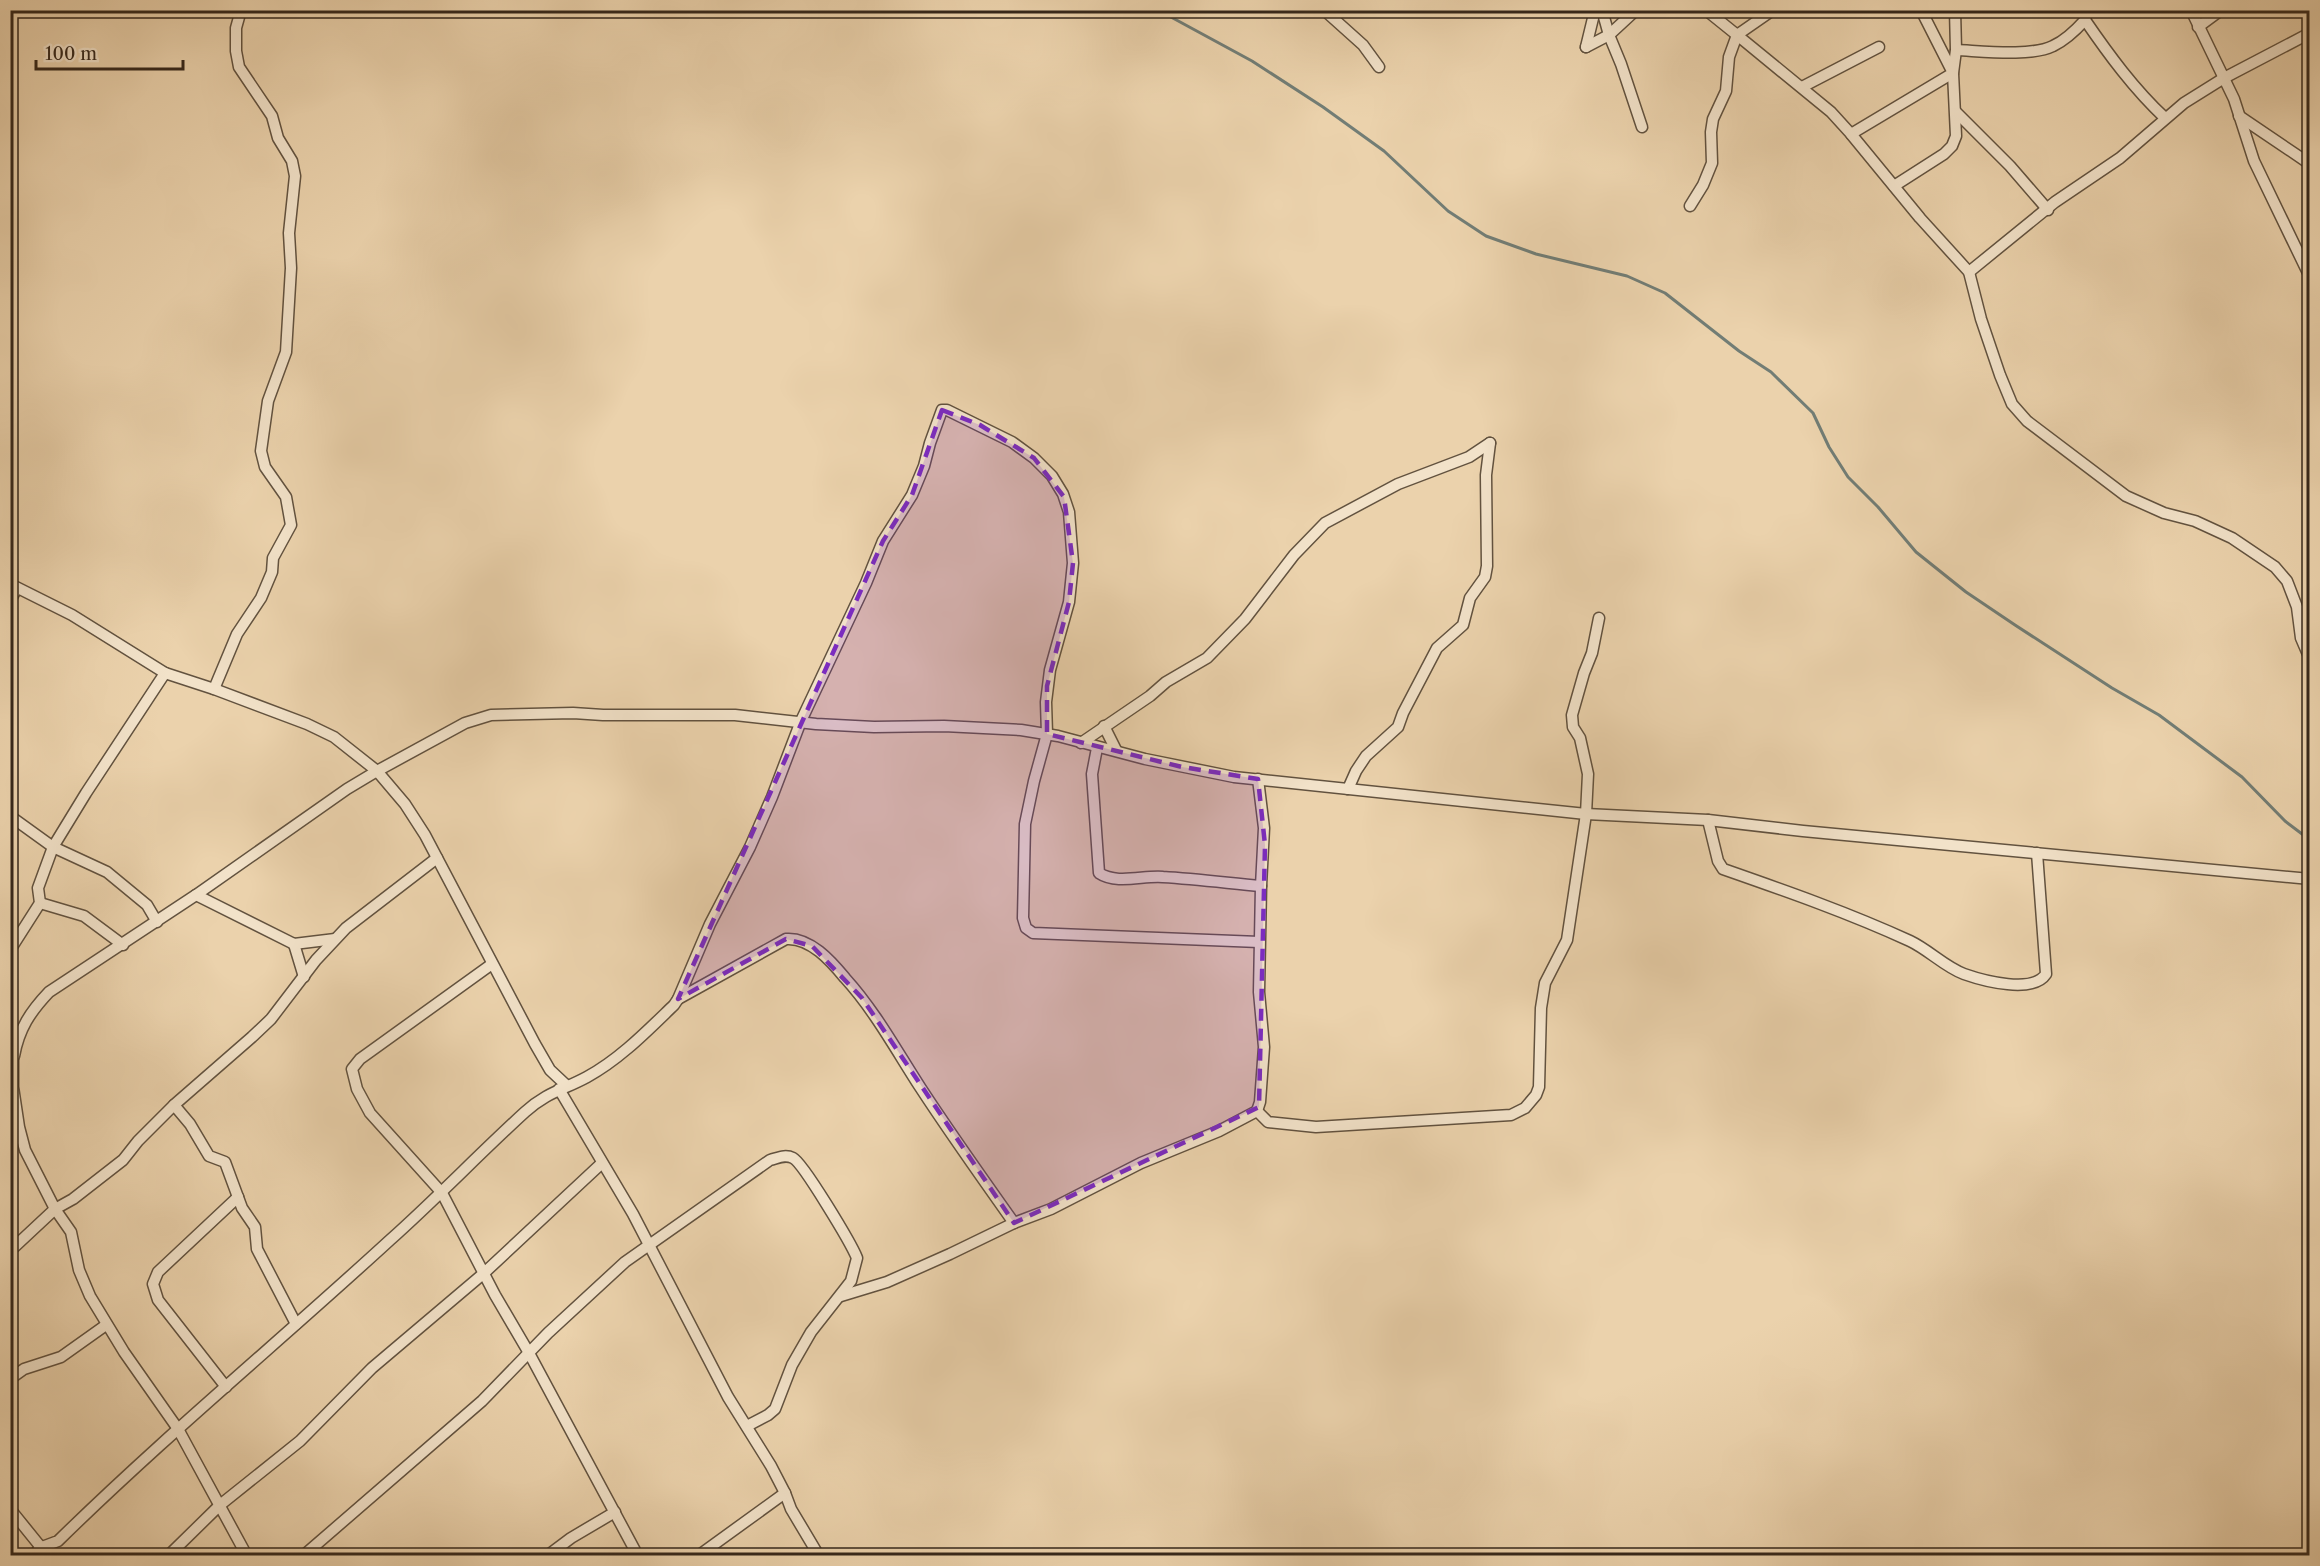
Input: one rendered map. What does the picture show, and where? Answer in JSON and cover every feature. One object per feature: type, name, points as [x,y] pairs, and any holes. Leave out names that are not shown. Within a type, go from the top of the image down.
[{"type":"street","points":[[214,689],[237,634],[261,598],[272,572],[273,558],[291,525],[286,496],[265,467],[261,451],[272,386],[282,367],[286,352],[291,268],[290,233],[295,176],[292,160],[278,138],[272,116],[239,67],[236,28],[241,10]]},
{"type":"street","points":[[1323,10],[1363,45],[1379,67]]},
{"type":"street","points":[[1595,10],[1586,47],[1609,35],[1636,10]]},
{"type":"street","points":[[1602,10],[1642,127]]},
{"type":"street","points":[[1706,10],[1802,87],[1851,134],[1969,272],[1982,319],[2012,404],[2035,427],[2126,495],[2164,513],[2195,521],[2232,538],[2275,567],[2287,581],[2297,607],[2301,638],[2310,659]]},
{"type":"street","points":[[1720,21],[1727,10]]},
{"type":"street","points":[[1690,206],[1703,185],[1712,163],[1713,119],[1726,91],[1729,57],[1737,35],[1773,10]]},
{"type":"street","points":[[1921,10],[1953,73]]},
{"type":"street","points":[[1894,186],[1944,153],[1952,146],[1956,136],[1953,73],[1956,50],[1955,10]]},
{"type":"street","points":[[2191,10],[2224,78],[2254,161],[2309,277]]},
{"type":"street","points":[[2198,27],[2221,10]]},
{"type":"street","points":[[1956,50],[2020,52],[2046,49],[2065,38],[2086,15],[2127,78],[2165,118]]},
{"type":"street","points":[[1969,272],[2048,210],[2120,158],[2165,118],[2224,78],[2310,33]]},
{"type":"street","points":[[1802,87],[1879,47]]},
{"type":"street","points":[[1851,134],[1953,73]]},
{"type":"street","points":[[1956,112],[2016,172],[2048,210]]},
{"type":"street","points":[[2239,116],[2310,164]]},
{"type":"street","points":[[678,999],[710,924],[750,848],[801,721],[866,583],[883,541],[912,495],[942,410],[1012,442],[1034,458],[1052,476],[1063,494],[1069,512],[1073,563],[1069,602],[1047,686],[1047,734],[1025,824],[1023,918],[1026,928],[1033,933],[1259,942]]},
{"type":"street","points":[[1081,743],[1166,682],[1207,658],[1245,619],[1292,557],[1325,523],[1398,484],[1469,457],[1490,443],[1486,475],[1487,567],[1485,577],[1470,598],[1463,625],[1437,648],[1398,726],[1366,756],[1348,789]]},
{"type":"street","points":[[10,601],[14,586],[72,615],[165,673],[214,689],[323,731],[377,771],[405,804],[437,858],[550,1070],[563,1087],[602,1163],[649,1243],[728,1397],[747,1426],[819,1556]]},
{"type":"street","points":[[1257,1111],[1268,1122],[1316,1127],[1494,1117],[1511,1115],[1525,1108],[1536,1095],[1539,1087],[1541,1008],[1545,983],[1567,940],[1586,814],[1587,764],[1572,715],[1597,638],[1599,618]]},
{"type":"street","points":[[10,950],[40,903],[38,888],[54,847],[86,793],[165,673]]},
{"type":"street","points":[[246,1556],[178,1429],[106,1324],[81,1277],[71,1232],[55,1209],[25,1150],[13,1086],[14,1056],[18,1034],[49,992],[123,945],[377,771],[465,723],[491,715],[573,713],[735,715],[816,724],[1022,730],[1182,767],[1258,779],[1586,814],[1708,820],[2310,879]]},
{"type":"street","points":[[1104,726],[1116,750]]},
{"type":"street","points":[[1097,748],[1092,774],[1099,873],[1106,877],[1160,876],[1261,886]]},
{"type":"street","points":[[841,1296],[887,1282],[1014,1223],[1051,1209],[1141,1163],[1219,1131],[1257,1111],[1260,1102],[1264,1047],[1259,992],[1259,942],[1264,828],[1258,779]]},
{"type":"street","points":[[10,816],[54,847],[106,872],[147,905],[157,922]]},
{"type":"street","points":[[1708,820],[1722,869],[1838,910],[1913,942],[1962,973],[2002,983],[2033,984],[2042,981],[2046,974],[2037,853]]},
{"type":"street","points":[[10,1251],[55,1209],[73,1199],[123,1160],[138,1141],[174,1105],[258,1031],[335,939],[354,920],[437,858]]},
{"type":"street","points":[[196,895],[294,944],[335,939]]},
{"type":"street","points":[[40,903],[66,913],[84,916],[123,945]]},
{"type":"street","points":[[147,905],[173,910]]},
{"type":"street","points":[[32,1556],[45,1551],[58,1541],[178,1429],[442,1192],[526,1111],[547,1094],[587,1077],[614,1059],[678,999],[786,939],[797,938],[812,946],[844,976],[862,998],[926,1096],[1014,1223]]},
{"type":"street","points":[[294,944],[304,977]]},
{"type":"street","points":[[492,964],[360,1059],[352,1069],[357,1089],[370,1113],[442,1192],[483,1274],[529,1353],[638,1556]]},
{"type":"street","points":[[10,1039],[14,1056]]},
{"type":"street","points":[[547,1094],[550,1070]]},
{"type":"street","points":[[174,1105],[190,1124],[209,1156],[225,1162],[238,1197],[255,1227],[257,1249],[296,1324]]},
{"type":"street","points":[[303,1556],[482,1401],[603,1280],[649,1243],[770,1160],[786,1155],[796,1159],[857,1258],[851,1281],[810,1332],[792,1365],[775,1408],[747,1426]]},
{"type":"street","points":[[168,1556],[220,1505],[300,1441],[372,1368],[483,1274],[602,1163]]},
{"type":"street","points":[[226,1387],[158,1300],[153,1284],[158,1272],[238,1197]]},
{"type":"street","points":[[10,1379],[24,1369],[61,1357],[106,1324]]},
{"type":"street","points":[[698,1556],[785,1493]]},
{"type":"street","points":[[10,1509],[45,1551]]},
{"type":"street","points":[[547,1556],[571,1538],[615,1512]]},
{"type":"highlighted area","points":[[942,410],[980,425],[1034,458],[1064,497],[1073,563],[1069,602],[1047,686],[1047,734],[1182,767],[1258,779],[1265,845],[1259,1107],[1014,1223],[862,998],[812,946],[786,939],[678,999],[883,541],[912,495]]},
{"type":"waterway","points":[[1158,10],[1252,61],[1323,107],[1384,151],[1448,211],[1486,236],[1536,254],[1627,276],[1665,293],[1739,351],[1771,372],[1813,413],[1829,447],[1848,477],[1878,507],[1916,552],[1966,592],[2015,625],[2112,688],[2159,715],[2242,777],[2285,821],[2310,840]]}]
